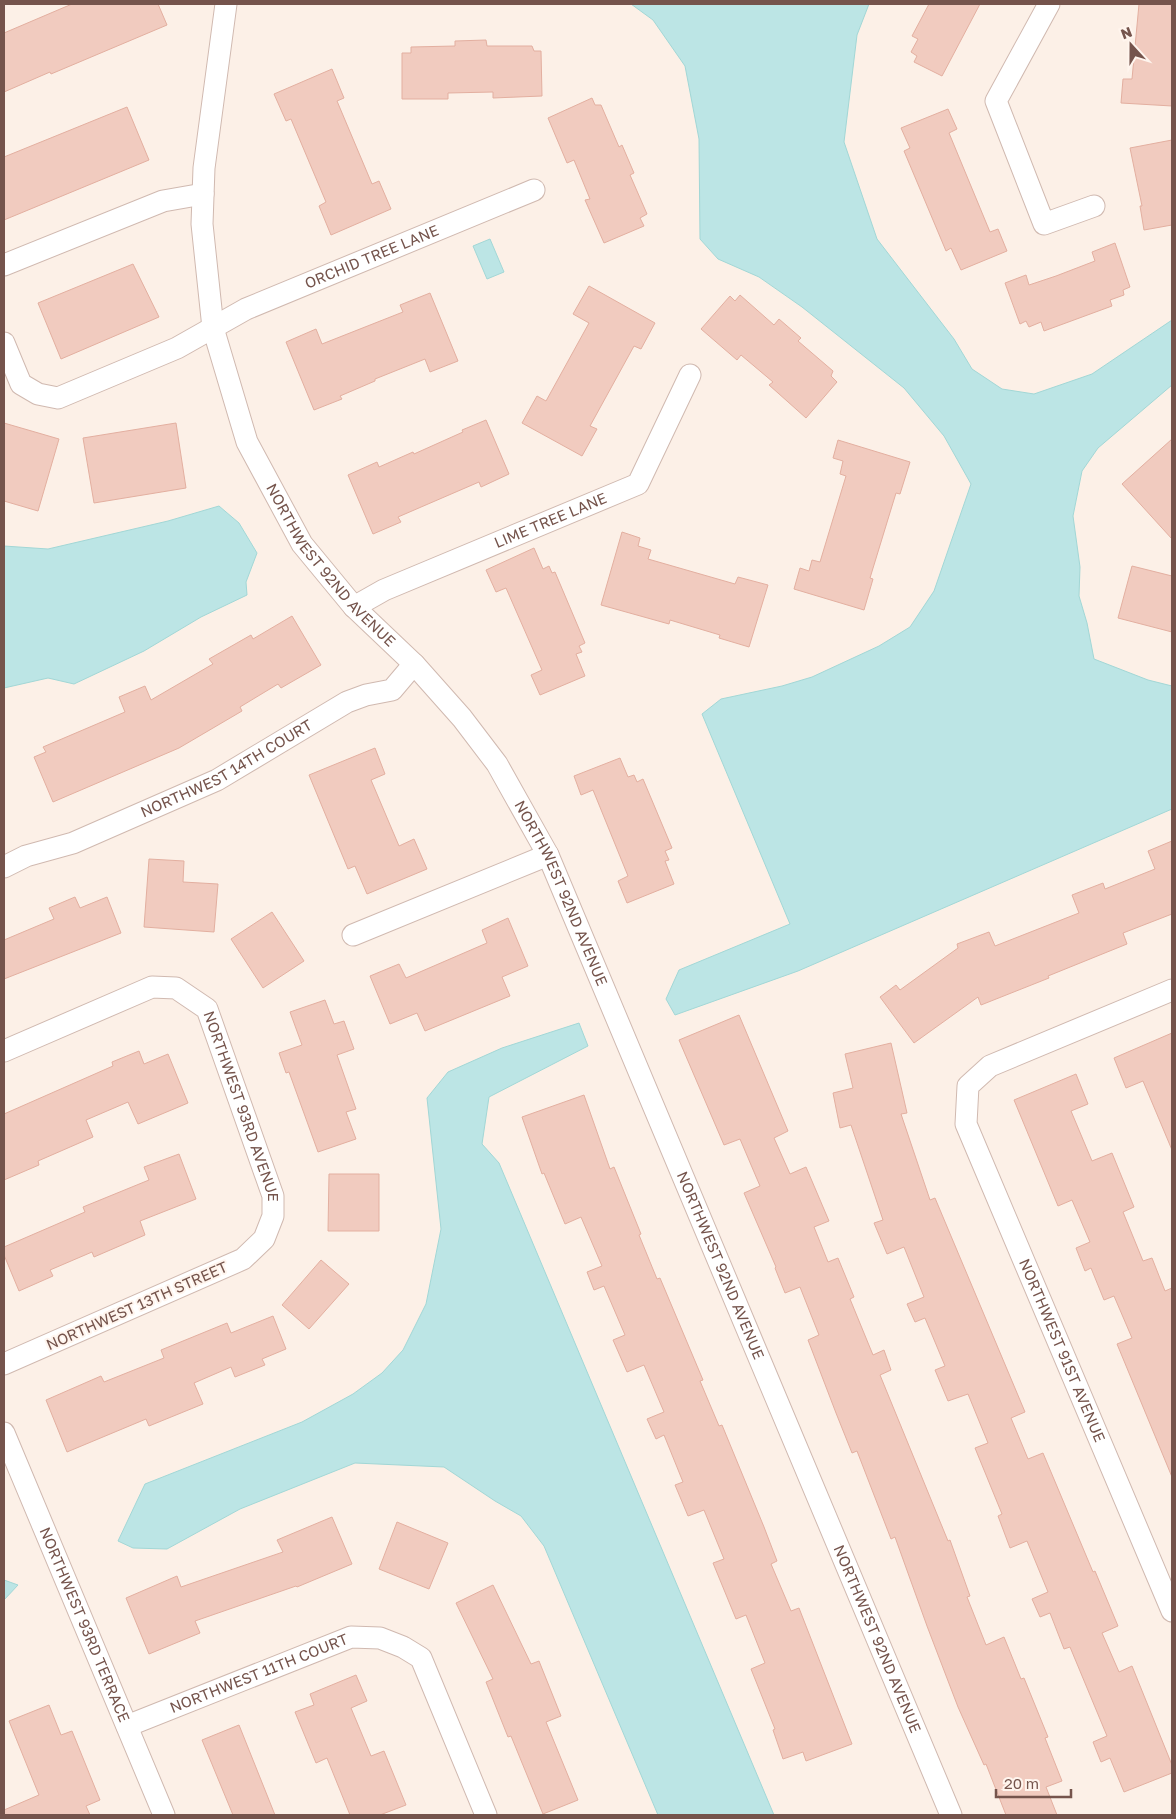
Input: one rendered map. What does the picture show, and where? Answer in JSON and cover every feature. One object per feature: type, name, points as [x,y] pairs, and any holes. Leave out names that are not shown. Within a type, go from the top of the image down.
[{"type":"street","name":"NORTHWEST 92ND AVENUE","points":[[226,4],[204,168],[203,241],[213,328],[247,442],[302,544],[354,607],[414,664],[462,718],[498,764],[548,855],[951,1815]]},
{"type":"street","points":[[1049,4],[996,101],[1044,224],[1094,206]]},
{"type":"street","name":"ORCHID TREE LANE","points":[[4,343],[21,384],[38,394],[58,398],[177,348],[246,309],[534,190]]},
{"type":"street","points":[[4,265],[163,201],[203,194]]},
{"type":"street","name":"LIME TREE LANE","points":[[354,607],[384,590],[638,484],[690,375]]},
{"type":"street","name":"NORTHWEST 14TH COURT","points":[[4,867],[26,856],[73,844],[217,780],[347,702],[366,694],[392,690],[414,664]]},
{"type":"street","name":"NORTHWEST 14TH COURT","points":[[4,855],[26,856]]},
{"type":"street","points":[[353,935],[548,855]]},
{"type":"street","name":"NORTHWEST 93RD AVENUE","points":[[4,1051],[152,986],[176,988],[207,1009],[273,1196],[273,1216],[264,1239]]},
{"type":"street","name":"NORTHWEST 91ST AVENUE","points":[[1172,990],[990,1066],[968,1086],[966,1124],[1172,1611]]},
{"type":"street","name":"NORTHWEST 13TH STREET","points":[[4,1364],[243,1259],[264,1239]]},
{"type":"street","name":"NORTHWEST 93RD TERRACE","points":[[4,1434],[164,1815]]},
{"type":"street","name":"NORTHWEST 11TH COURT","points":[[127,1726],[351,1637],[380,1638],[403,1647],[421,1658],[486,1815]]},
{"type":"water","points":[[631,4],[869,4],[857,35],[844,142],[877,239],[954,339],[972,369],[1002,389],[1034,394],[1092,374],[1172,320],[1172,385],[1098,448],[1082,471],[1073,516],[1080,567],[1079,596],[1087,623],[1094,659],[1148,680],[1172,686],[1172,809],[798,971],[675,1015],[666,999],[679,970],[790,924],[702,714],[721,699],[782,686],[812,677],[879,646],[910,627],[934,591],[971,484],[944,436],[904,388],[802,307],[759,277],[718,259],[700,239],[699,139],[685,66],[653,20]]},
{"type":"water","points":[[490,239],[504,272],[487,279],[473,246]]},
{"type":"water","points":[[219,506],[239,523],[257,553],[246,582],[247,595],[201,617],[144,651],[74,684],[48,678],[4,688],[4,546],[48,549],[168,521]]},
{"type":"water","points":[[579,1023],[588,1046],[489,1097],[482,1144],[499,1163],[774,1815],[658,1815],[544,1546],[521,1516],[444,1467],[355,1463],[240,1509],[167,1549],[133,1548],[118,1541],[145,1484],[302,1422],[353,1394],[382,1373],[403,1350],[426,1304],[441,1229],[427,1098],[448,1072],[502,1048]]},
{"type":"water","points":[[4,1580],[18,1585],[4,1600]]},
{"type":"building","points":[[72,4],[158,4],[167,25],[4,92],[4,33]]},
{"type":"building","points":[[929,4],[980,4],[942,76],[914,62],[917,56],[911,52],[918,39],[912,36]]},
{"type":"building","points":[[1139,4],[1172,4],[1172,106],[1121,103],[1123,79],[1132,79]]},
{"type":"building","points":[[486,40],[487,46],[532,46],[534,51],[541,51],[542,96],[493,98],[493,92],[448,93],[448,99],[402,99],[402,53],[411,53],[411,47],[455,46],[455,41]]},
{"type":"building","points":[[332,69],[344,98],[337,101],[372,184],[379,181],[391,209],[331,235],[319,206],[326,202],[291,119],[286,121],[274,94]]},
{"type":"building","points":[[592,98],[595,105],[601,105],[619,147],[622,145],[634,173],[630,175],[647,214],[640,218],[644,226],[604,243],[585,200],[590,199],[574,160],[567,163],[548,118]]},
{"type":"building","points":[[127,107],[149,160],[4,220],[4,157]]},
{"type":"building","points":[[948,109],[957,129],[949,133],[990,232],[998,229],[1007,251],[961,270],[951,248],[946,251],[904,151],[910,148],[901,128]]},
{"type":"building","points":[[1172,140],[1172,225],[1144,230],[1140,206],[1142,206],[1130,148]]},
{"type":"building","points":[[1115,243],[1130,287],[1123,290],[1124,295],[1110,300],[1112,306],[1044,331],[1041,322],[1029,327],[1026,321],[1020,324],[1005,283],[1026,275],[1029,285],[1056,276],[1095,261],[1092,252]]},
{"type":"building","points":[[133,264],[159,317],[61,359],[38,303]]},
{"type":"building","points":[[589,286],[655,323],[641,349],[634,346],[590,426],[597,429],[582,456],[522,423],[537,396],[546,401],[589,323],[573,314]]},
{"type":"building","points":[[430,293],[458,361],[430,372],[425,359],[375,379],[375,381],[340,396],[342,399],[314,410],[286,342],[316,329],[322,344],[403,312],[400,305]]},
{"type":"building","points":[[740,295],[774,325],[779,319],[801,338],[798,341],[833,371],[831,376],[837,382],[806,418],[769,385],[773,382],[741,355],[737,360],[701,329],[730,296],[735,301]]},
{"type":"building","points":[[486,420],[509,474],[481,487],[479,482],[398,517],[401,522],[373,534],[348,475],[377,462],[379,467],[413,452],[414,454]]},
{"type":"building","points":[[4,423],[59,439],[38,511],[4,501]]},
{"type":"building","points":[[176,423],[186,488],[94,503],[83,438]]},
{"type":"building","points":[[1172,439],[1172,539],[1122,484]]},
{"type":"building","points":[[838,440],[910,462],[900,494],[896,493],[870,578],[873,579],[864,610],[794,589],[800,568],[809,571],[812,560],[820,562],[846,476],[840,474],[843,461],[833,458]]},
{"type":"building","points":[[622,532],[640,538],[638,546],[651,550],[648,559],[735,584],[738,577],[768,585],[749,647],[719,638],[720,635],[670,620],[669,624],[601,605]]},
{"type":"building","points":[[534,548],[543,569],[549,566],[552,573],[555,572],[585,643],[579,646],[582,652],[576,654],[585,676],[540,695],[531,675],[542,670],[506,588],[496,592],[486,570]]},
{"type":"building","points":[[1132,566],[1172,576],[1172,632],[1118,618]]},
{"type":"building","points":[[292,616],[321,665],[281,688],[278,684],[240,707],[242,711],[179,748],[53,802],[34,757],[46,752],[43,747],[125,712],[119,697],[145,686],[151,700],[213,664],[209,659],[251,635],[253,639]]},
{"type":"building","points":[[375,748],[385,774],[371,780],[399,846],[414,839],[427,869],[367,894],[355,866],[348,869],[309,775]]},
{"type":"building","points":[[620,758],[628,777],[634,775],[637,782],[643,779],[672,848],[665,851],[669,860],[665,861],[674,884],[627,903],[618,881],[628,876],[593,790],[581,795],[574,776]]},
{"type":"building","points":[[1172,841],[1172,914],[1123,933],[1127,944],[981,1005],[978,997],[914,1043],[880,997],[896,985],[900,990],[958,948],[957,944],[989,932],[995,946],[1079,913],[1072,895],[1103,883],[1105,889],[1155,869],[1148,851]]},
{"type":"building","points":[[149,859],[184,861],[183,882],[218,884],[214,932],[144,927]]},
{"type":"building","points":[[75,897],[80,908],[107,897],[121,933],[4,979],[4,940],[54,919],[49,908]]},
{"type":"building","points":[[272,912],[304,961],[263,988],[231,939]]},
{"type":"building","points":[[508,918],[528,966],[502,977],[510,996],[425,1031],[417,1013],[390,1024],[370,976],[399,964],[406,978],[487,943],[482,930]]},
{"type":"building","points":[[325,1000],[334,1024],[344,1021],[354,1049],[337,1055],[356,1109],[346,1112],[356,1139],[318,1152],[289,1072],[286,1073],[279,1053],[302,1045],[290,1012]]},
{"type":"building","points":[[739,1015],[788,1131],[774,1138],[790,1174],[806,1167],[829,1221],[814,1227],[828,1262],[838,1258],[854,1297],[850,1299],[873,1355],[884,1350],[891,1370],[880,1375],[948,1541],[950,1540],[970,1596],[967,1597],[986,1645],[1004,1637],[1021,1679],[1024,1678],[1048,1737],[1045,1738],[1062,1781],[1046,1787],[1057,1815],[1006,1815],[986,1764],[984,1765],[958,1707],[895,1537],[891,1539],[857,1451],[852,1453],[836,1413],[808,1340],[819,1335],[800,1287],[785,1293],[776,1267],[744,1193],[760,1186],[740,1139],[724,1145],[679,1040]]},
{"type":"building","points":[[1172,1033],[1172,1150],[1143,1081],[1126,1088],[1114,1058]]},
{"type":"building","points":[[891,1043],[907,1113],[901,1114],[930,1200],[935,1198],[1025,1412],[1011,1418],[1028,1459],[1043,1453],[1118,1626],[1102,1633],[1119,1672],[1132,1666],[1172,1765],[1172,1773],[1124,1792],[1110,1758],[1101,1762],[1093,1742],[1107,1736],[1070,1647],[1064,1649],[1050,1613],[1040,1617],[1032,1599],[1048,1592],[1027,1541],[1010,1548],[998,1516],[1002,1514],[975,1448],[988,1443],[968,1394],[948,1401],[935,1370],[945,1366],[925,1318],[915,1322],[907,1304],[924,1297],[904,1247],[887,1254],[874,1223],[883,1220],[851,1125],[840,1128],[833,1093],[853,1088],[845,1054]]},
{"type":"building","points":[[139,1051],[144,1064],[168,1054],[188,1103],[138,1124],[128,1102],[86,1120],[93,1137],[38,1161],[39,1165],[4,1180],[4,1114],[113,1066],[112,1062]]},
{"type":"building","points":[[1076,1074],[1088,1104],[1071,1111],[1092,1161],[1112,1153],[1134,1207],[1123,1212],[1143,1261],[1152,1258],[1165,1291],[1172,1288],[1172,1477],[1117,1344],[1132,1338],[1114,1296],[1104,1300],[1091,1268],[1085,1271],[1076,1248],[1090,1242],[1072,1200],[1058,1206],[1014,1100]]},
{"type":"building","points":[[584,1095],[610,1169],[614,1167],[657,1279],[660,1278],[703,1380],[700,1381],[719,1426],[722,1425],[764,1527],[777,1561],[771,1564],[791,1611],[799,1608],[852,1744],[806,1761],[803,1752],[783,1759],[773,1730],[775,1729],[751,1669],[765,1663],[746,1615],[736,1619],[713,1563],[724,1559],[704,1510],[688,1516],[675,1485],[683,1482],[664,1435],[656,1439],[647,1419],[664,1412],[644,1365],[627,1372],[613,1340],[625,1335],[604,1286],[594,1290],[587,1272],[602,1266],[581,1217],[565,1224],[544,1173],[542,1174],[522,1117]]},
{"type":"building","points":[[179,1154],[196,1199],[140,1221],[145,1235],[94,1257],[92,1252],[50,1270],[53,1276],[19,1291],[4,1255],[4,1247],[85,1212],[83,1207],[149,1180],[144,1167]]},
{"type":"building","points":[[329,1174],[379,1174],[379,1231],[328,1231]]},
{"type":"building","points":[[321,1260],[349,1284],[309,1329],[282,1305]]},
{"type":"building","points":[[273,1316],[286,1349],[262,1359],[265,1365],[235,1377],[231,1367],[194,1383],[203,1404],[149,1426],[146,1419],[67,1452],[46,1400],[101,1376],[104,1382],[164,1358],[161,1350],[227,1323],[231,1333]]},
{"type":"building","points":[[332,1517],[352,1564],[297,1587],[195,1621],[200,1633],[149,1654],[126,1598],[177,1576],[181,1587],[283,1552],[277,1540]]},
{"type":"building","points":[[397,1522],[448,1543],[429,1589],[379,1569]]},
{"type":"building","points":[[493,1585],[531,1664],[539,1661],[561,1716],[546,1722],[578,1800],[543,1814],[511,1736],[508,1737],[486,1682],[493,1679],[456,1603]]},
{"type":"building","points":[[356,1675],[367,1701],[351,1708],[371,1756],[384,1751],[406,1805],[380,1815],[350,1815],[327,1758],[316,1763],[295,1712],[314,1705],[310,1694]]},
{"type":"building","points":[[49,1705],[61,1735],[72,1731],[100,1800],[86,1806],[90,1815],[4,1815],[4,1810],[39,1795],[9,1721]]},
{"type":"building","points":[[239,1725],[275,1815],[233,1815],[202,1740]]}]
